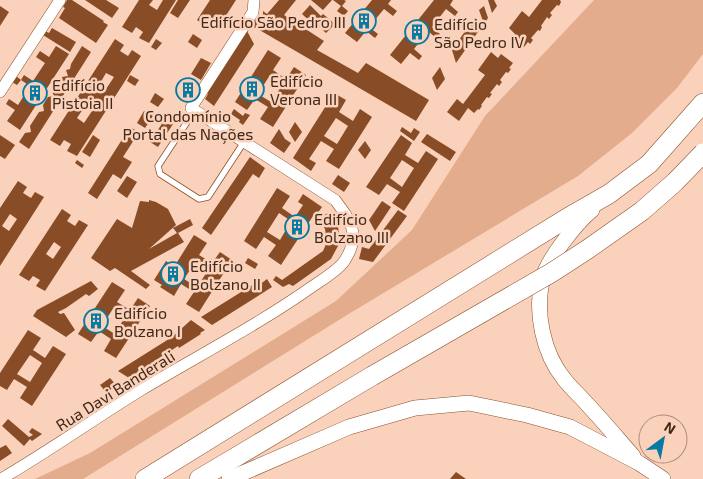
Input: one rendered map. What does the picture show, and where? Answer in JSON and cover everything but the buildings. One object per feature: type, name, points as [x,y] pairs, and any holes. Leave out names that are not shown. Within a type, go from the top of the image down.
[{"type":"main road","points":[[145,479],[567,218],[609,194],[649,164],[703,104]]},
{"type":"main road","points":[[199,479],[372,376],[551,273],[642,211],[675,182],[703,153]]},
{"type":"street","points":[[0,92],[60,0]]},
{"type":"street","points":[[193,109],[253,12],[254,0]]},
{"type":"street","name":"Rua Davi Banderali","points":[[1,479],[38,458],[142,390],[292,301],[344,262],[352,248],[354,231],[350,218],[335,200],[193,109]]},
{"type":"street","points":[[609,194],[580,220],[552,261],[542,280],[539,308],[543,336],[552,359],[563,378],[638,462]]},
{"type":"street","points":[[229,479],[349,427],[415,408],[469,403],[527,415],[570,427],[638,462]]},
{"type":"street","points":[[640,464],[663,479]]},
{"type":"lane","points":[[193,109],[158,166],[160,174],[199,199],[208,197],[244,142]]},
{"type":"shaded area","points":[[594,0],[703,0],[703,54],[677,88],[632,133],[578,176],[347,315],[83,479],[35,479],[90,453],[336,301],[412,230],[485,116]]},
{"type":"place","name":"Edifício São Pedro III","points":[[364,21]]},
{"type":"place","name":"Edifício São Pedro IV","points":[[417,32]]},
{"type":"place","name":"Edifício Verona III","points":[[252,89]]},
{"type":"place","name":"Condomínio Portal das Nações","points":[[188,90]]},
{"type":"place","name":"Edifício Pistoia II","points":[[35,93]]},
{"type":"place","name":"Edifício Bolzano III","points":[[297,227]]},
{"type":"place","name":"Edifício Bolzano II","points":[[173,274]]},
{"type":"place","name":"Edifício Bolzano I","points":[[96,321]]}]
